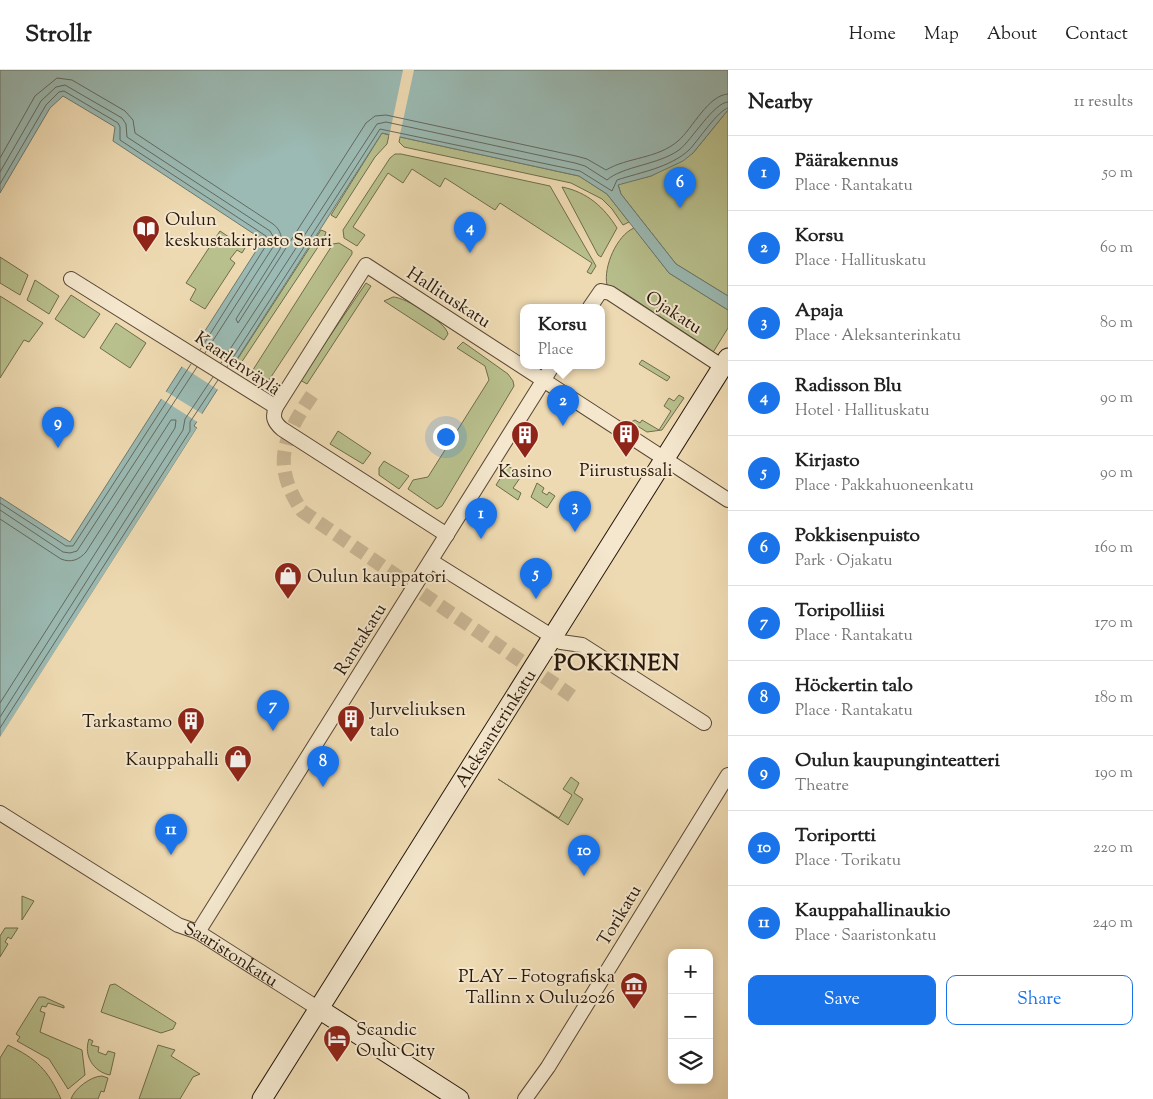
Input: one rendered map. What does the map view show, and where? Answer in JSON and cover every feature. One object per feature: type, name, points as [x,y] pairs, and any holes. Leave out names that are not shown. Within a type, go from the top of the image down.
[{"type":"main road","name":"Aleksanterinkatu","points":[[262,1099],[725,363]]},
{"type":"main road","name":"Saaristonkatu","points":[[319,1009],[459,1099]]},
{"type":"street","name":"Hallituskatu","points":[[276,407],[366,265],[520,366]]},
{"type":"street","name":"Kaarlenväylä","points":[[71,279],[276,407],[273,418],[282,429],[447,535]]},
{"type":"street","name":"Ojakatu","points":[[592,304],[598,294],[604,291],[610,293],[725,363]]},
{"type":"street","name":"Hallituskatu","points":[[525,369],[728,500]]},
{"type":"street","name":"Rantakatu","points":[[198,932],[550,369]]},
{"type":"street","points":[[431,561],[552,637],[561,642],[582,645],[704,723]]},
{"type":"street","name":"Torikatu","points":[[525,1099],[552,1059],[728,775]]},
{"type":"street","name":"Saaristonkatu","points":[[0,813],[172,921],[198,932],[319,1009]]},
{"type":"green space","points":[[728,110],[728,296],[676,264],[621,194],[618,184],[651,176],[693,153]]},
{"type":"green space","points":[[382,133],[389,135],[387,144],[375,157],[336,218],[331,215]]},
{"type":"green space","points":[[400,137],[579,176],[607,194],[629,222],[623,225],[602,199],[571,183],[404,147],[399,142]]},
{"type":"green space","points":[[395,154],[550,186],[596,266],[591,274],[587,272],[592,263],[500,203],[495,210],[445,178],[440,187],[412,169],[403,183],[388,173],[353,227],[365,235],[357,246],[344,238],[343,230],[390,158]]},
{"type":"green space","points":[[562,187],[571,189],[594,202],[606,213],[617,228],[601,257],[598,255]]},
{"type":"green space","points":[[634,228],[669,273],[728,310],[728,328],[712,354],[707,351],[708,348],[623,292],[620,295],[607,285],[607,269],[613,252],[622,237]]},
{"type":"green space","points":[[321,230],[326,232],[324,238],[239,366],[235,363]]},
{"type":"green space","points":[[220,231],[245,248],[242,253],[237,250],[230,259],[235,263],[205,309],[190,300],[196,289],[186,283]]},
{"type":"green space","points":[[339,243],[352,251],[352,254],[267,383],[251,373],[333,244]]},
{"type":"green space","points":[[0,257],[28,275],[20,295],[0,283]]},
{"type":"green space","points":[[35,280],[59,296],[49,314],[27,300]]},
{"type":"green space","points":[[366,283],[371,286],[307,384],[300,380]]},
{"type":"green space","points":[[71,295],[100,314],[84,338],[55,319]]},
{"type":"green space","points":[[0,296],[43,323],[29,342],[24,340],[0,378]]},
{"type":"green space","points":[[393,297],[406,301],[433,317],[446,329],[448,334],[444,340],[384,301]]},
{"type":"green space","points":[[116,323],[146,343],[130,368],[100,348]]},
{"type":"green space","points":[[463,342],[508,374],[514,386],[442,506],[437,509],[408,489],[413,480],[428,477],[489,380],[485,366],[457,348]]},
{"type":"green space","points":[[642,360],[670,377],[667,381],[639,364]]},
{"type":"green space","points":[[679,395],[684,398],[662,430],[647,432],[631,422],[635,420],[640,423],[642,420],[659,430],[671,411],[664,406],[669,398],[674,401]]},
{"type":"green space","points":[[338,431],[371,453],[363,464],[330,444]]},
{"type":"green space","points":[[384,461],[409,476],[399,489],[379,475],[379,468]]},
{"type":"green space","points":[[508,466],[522,475],[513,488],[521,493],[518,500],[496,485]]},
{"type":"green space","points":[[537,483],[544,488],[542,492],[547,495],[549,492],[555,496],[547,508],[531,497]]},
{"type":"green space","points":[[571,777],[579,783],[574,793],[583,799],[568,825],[498,779],[559,818],[572,795],[563,789]]},
{"type":"green space","points":[[22,896],[34,901],[22,920]]},
{"type":"green space","points":[[5,928],[18,928],[11,939],[8,937],[5,942],[8,944],[0,957],[0,936]]},
{"type":"green space","points":[[115,984],[176,1023],[173,1029],[161,1033],[101,1012],[110,985]]},
{"type":"green space","points":[[39,997],[44,997],[64,1006],[64,1008],[48,1003],[46,1007],[42,1006],[40,1011],[45,1013],[40,1032],[82,1050],[85,1075],[68,1089],[49,1059],[17,1041],[20,1037],[16,1034]]},
{"type":"green space","points":[[89,1039],[93,1041],[91,1045],[99,1047],[98,1052],[106,1055],[108,1051],[115,1053],[110,1075],[99,1070],[91,1062],[88,1051]]},
{"type":"green space","points":[[8,1045],[27,1055],[40,1066],[51,1080],[61,1099],[0,1099],[0,1058]]},
{"type":"green space","points":[[158,1045],[175,1050],[171,1056],[200,1074],[193,1077],[180,1099],[139,1099]]},
{"type":"green space","points":[[102,1076],[108,1078],[104,1092],[101,1091],[98,1099],[71,1099],[84,1084],[93,1078]]},
{"type":"water","points":[[0,70],[728,70],[728,110],[693,153],[683,161],[651,176],[618,185],[621,194],[676,264],[728,296],[728,310],[669,273],[607,194],[579,176],[382,133],[194,426],[197,428],[0,738],[0,497],[70,542],[263,240],[113,141],[115,127],[63,96],[50,108],[0,193]]},
{"type":"pier","points":[[403,70],[414,70],[399,139],[389,137]]},
{"type":"pier","points":[[198,339],[237,365],[220,391],[181,366]]},
{"type":"pier","points":[[165,391],[204,415],[199,423],[160,398]]},
{"type":"pier","points":[[197,428],[199,430],[0,740],[0,737]]},
{"type":"tunnel","points":[[312,395],[294,425],[284,452],[286,479],[302,511],[572,696]]},
{"type":"place","name":"Pokkisenpuisto","points":[[680,208]]},
{"type":"place","name":"Oulun keskustakirjasto Saari","points":[[146,253]]},
{"type":"place","name":"Radisson Blu","points":[[470,253]]},
{"type":"place","name":"Korsu","points":[[563,426]]},
{"type":"place","name":"Oulun kaupunginteatteri","points":[[58,448]]},
{"type":"place","name":"Piirustussali","points":[[626,458]]},
{"type":"place","name":"Kasino","points":[[525,459]]},
{"type":"place","name":"Apaja","points":[[575,532]]},
{"type":"place","name":"Päärakennus","points":[[481,539]]},
{"type":"place","name":"Kirjasto","points":[[536,599]]},
{"type":"place","name":"Oulun kauppatori","points":[[288,600]]},
{"type":"place","name":"Toripolliisi","points":[[273,731]]},
{"type":"place","name":"Jurveliuksen talo","points":[[351,743]]},
{"type":"place","name":"Tarkastamo","points":[[191,745]]},
{"type":"place","name":"Kauppahalli","points":[[238,783]]},
{"type":"place","name":"Höckertin talo","points":[[323,787]]},
{"type":"place","name":"Kauppahallinaukio","points":[[171,855]]},
{"type":"place","name":"Toriportti","points":[[584,876]]},
{"type":"place","name":"PLAY – Fotografiska Tallinn x Oulu2026","points":[[634,1010]]},
{"type":"place","name":"Scandic Oulu City","points":[[337,1063]]},
{"type":"district","name":"POKKINEN","points":[[617,662]]}]
